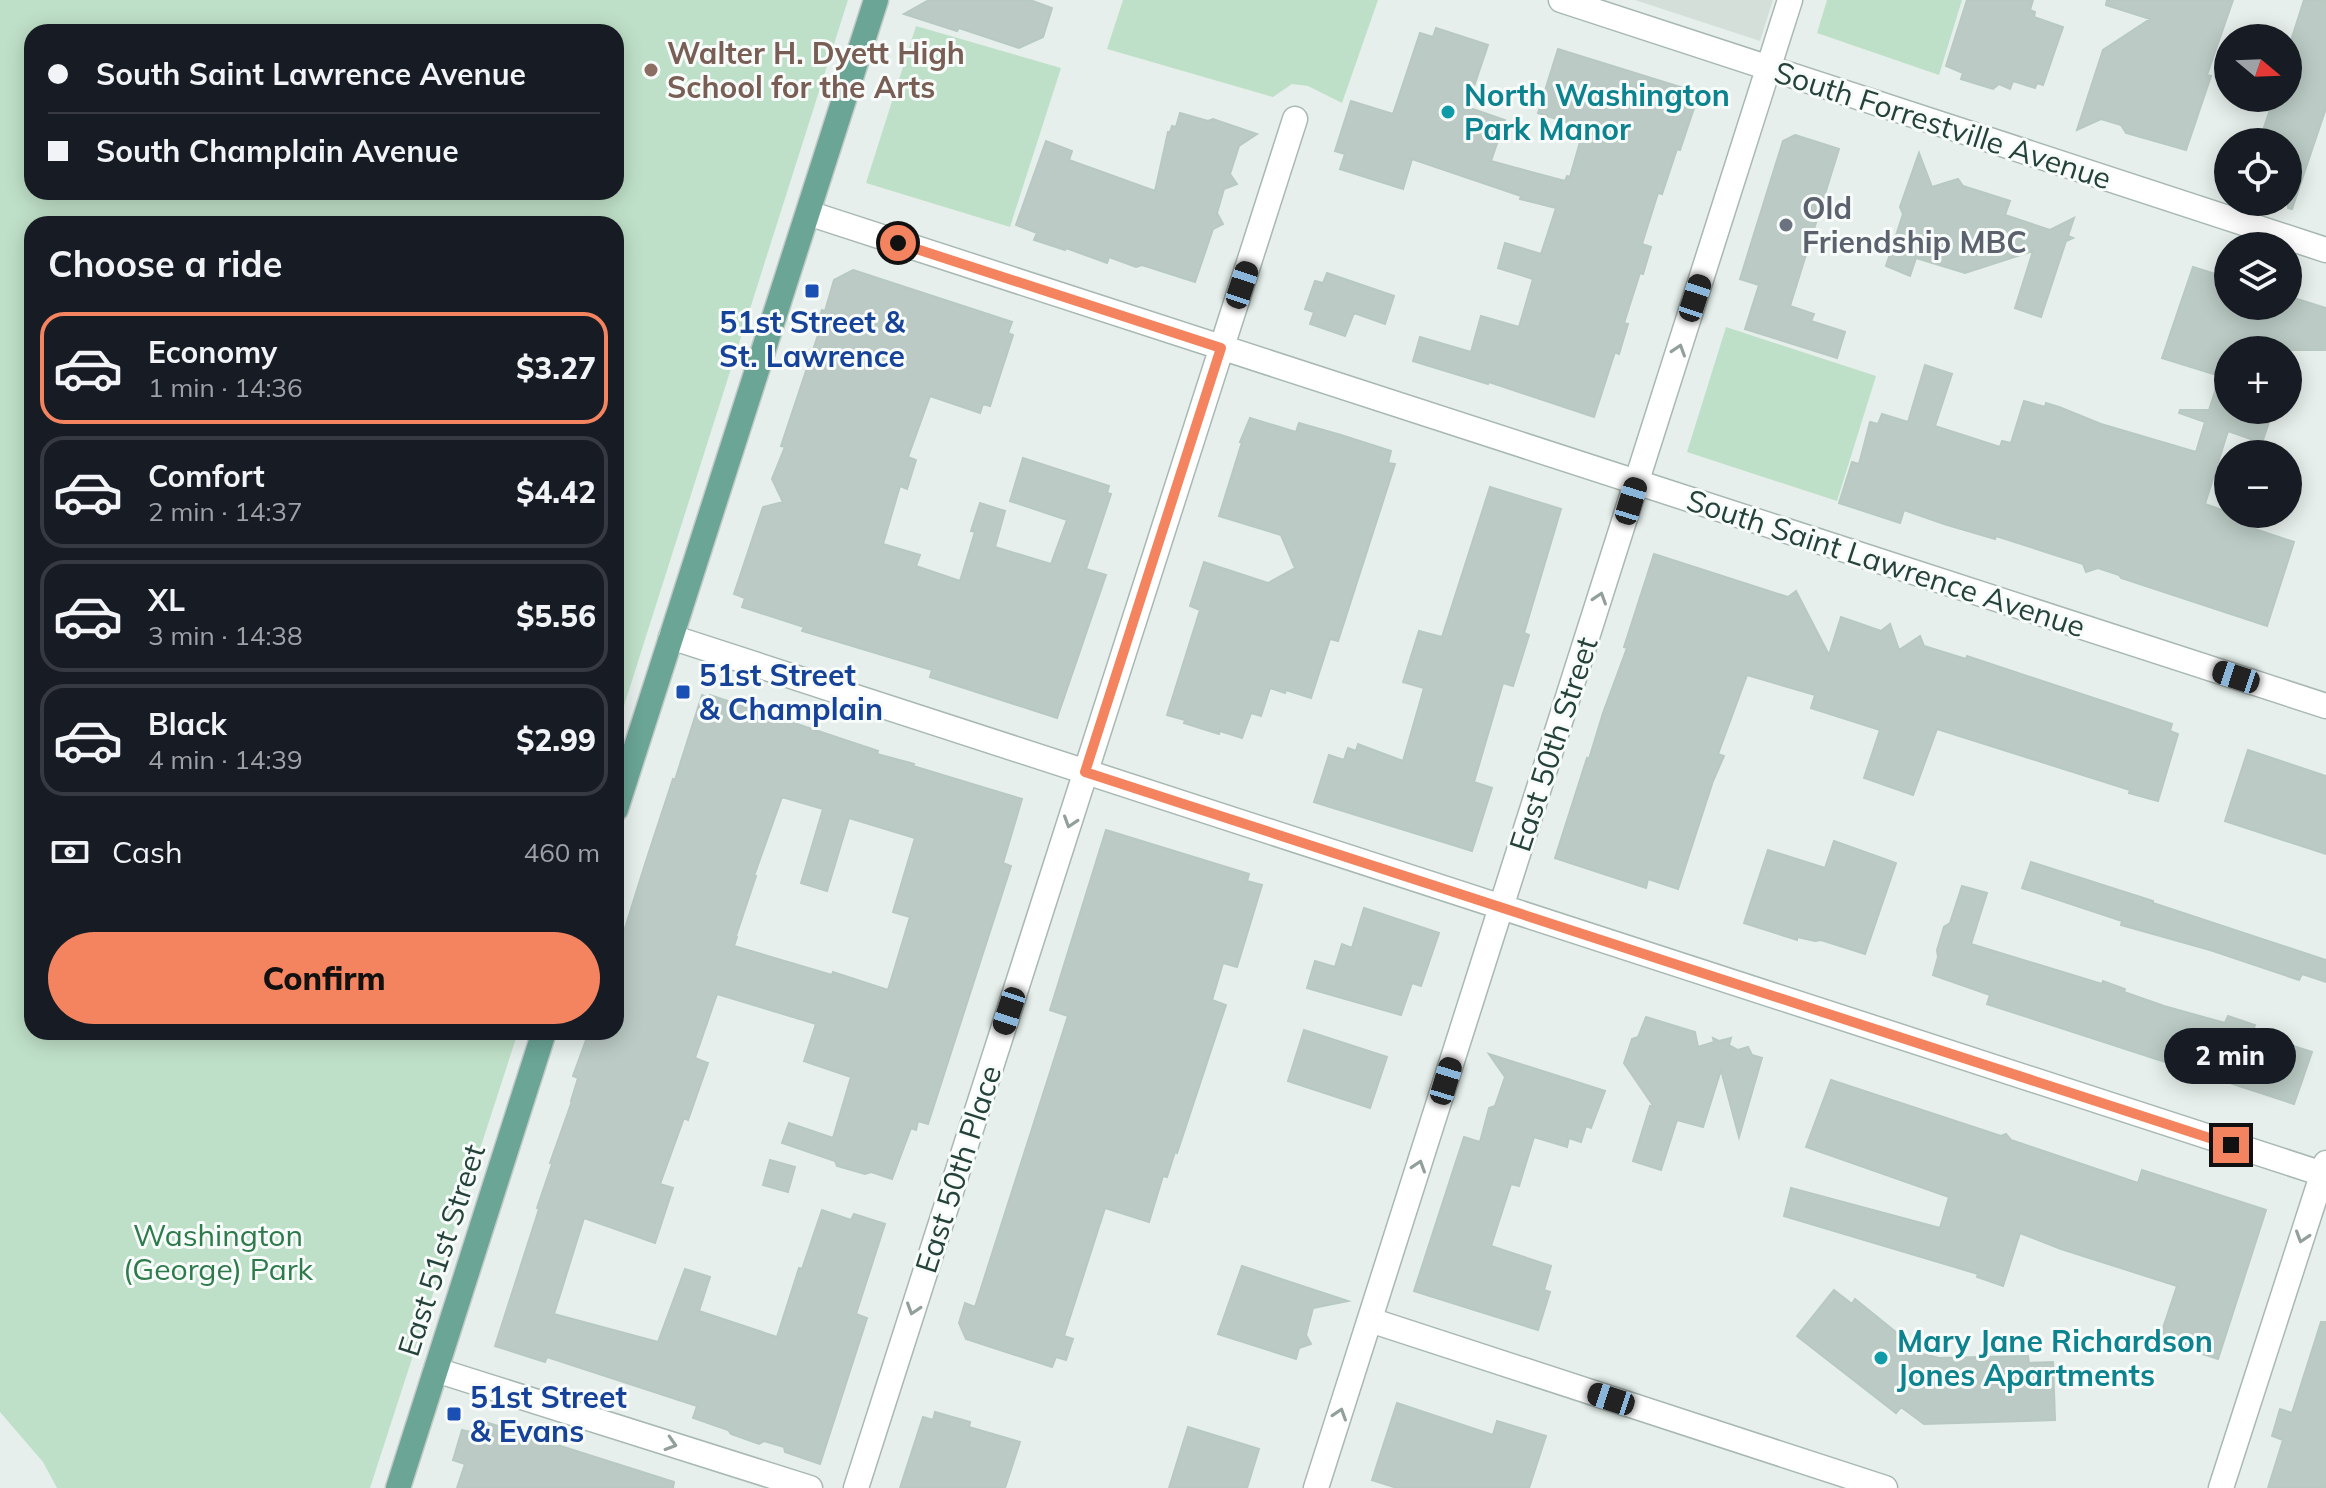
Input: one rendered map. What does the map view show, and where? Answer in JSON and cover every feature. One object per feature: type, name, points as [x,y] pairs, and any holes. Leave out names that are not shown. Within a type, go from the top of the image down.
[{"type":"main road","points":[[624,784],[876,0]]},
{"type":"main road","name":"East 51st Street","points":[[398,1488],[541,1040]]},
{"type":"street","name":"South Forrestville Avenue","points":[[1561,0],[2326,250]]},
{"type":"street","name":"East 50th Street","points":[[1316,1488],[1790,0]]},
{"type":"street","name":"East 50th Place","points":[[856,1488],[1295,119]]},
{"type":"street","name":"South Saint Lawrence Avenue","points":[[808,213],[2326,706]]},
{"type":"street","points":[[671,637],[2325,1171],[2221,1488]]},
{"type":"street","points":[[1370,1320],[1885,1488]]},
{"type":"street","points":[[436,1370],[810,1488]]},
{"type":"shaded area","points":[[1635,0],[1773,0],[1760,41]]},
{"type":"green space","name":"Washington (George) Park","points":[[0,0],[848,0],[624,706],[624,216],[24,216],[24,1040],[515,1040],[370,1488],[57,1488],[43,1462],[0,1412]]},
{"type":"green space","points":[[1123,0],[1378,0],[1342,103],[1308,86],[1292,84],[1273,97],[1107,49]]},
{"type":"green space","points":[[1827,0],[1962,0],[1939,75],[1817,33]]},
{"type":"green space","points":[[916,26],[1061,68],[1010,227],[866,183]]},
{"type":"green space","points":[[1726,327],[1876,376],[1837,501],[1687,452]]},
{"type":"building","points":[[929,0],[1030,0],[1052,8],[1043,37],[1019,48],[904,14]]},
{"type":"building","points":[[1967,0],[2033,0],[2030,10],[2035,12],[2034,17],[2063,27],[2043,85],[2037,83],[2035,88],[2013,81],[2010,89],[1999,84],[1993,89],[1961,79],[1963,73],[1946,66]]},
{"type":"building","points":[[2107,0],[2233,0],[2225,24],[2214,24],[2214,55],[2207,75],[2211,76],[2186,150],[2126,133],[2121,125],[2101,119],[2077,130],[2103,50],[2150,19],[2106,5]]},
{"type":"building","points":[[2304,0],[2326,0],[2326,108],[2302,179],[2302,128],[2264,128],[2269,112],[2302,112],[2302,24],[2296,24]]},
{"type":"building","points":[[1436,28],[1488,45],[1467,107],[1505,120],[1491,161],[1565,181],[1567,176],[1570,177],[1584,128],[1538,113],[1558,49],[1693,91],[1689,107],[1694,108],[1662,194],[1658,193],[1642,244],[1651,247],[1624,323],[1628,324],[1619,354],[1615,352],[1594,417],[1489,382],[1413,361],[1420,337],[1471,352],[1481,316],[1519,327],[1533,279],[1498,268],[1505,243],[1541,254],[1556,208],[1520,199],[1521,196],[1412,159],[1403,189],[1340,169],[1345,154],[1335,151],[1351,101],[1393,114],[1420,33],[1433,37]]},
{"type":"building","points":[[1180,113],[1208,121],[1213,119],[1257,134],[1239,146],[1230,174],[1237,184],[1224,189],[1217,213],[1223,224],[1213,229],[1195,282],[1142,265],[1136,267],[1109,257],[1107,263],[1065,250],[1034,240],[1037,233],[1016,225],[1046,141],[1072,151],[1069,160],[1155,191],[1168,132],[1172,126],[1176,127]]},
{"type":"building","name":"Old Friendship MBC","points":[[1795,135],[1839,149],[1790,306],[1814,314],[1811,321],[1845,332],[1837,358],[1745,329],[1759,285],[1740,279],[1783,141]]},
{"type":"building","points":[[1919,153],[1932,187],[1958,179],[1963,186],[2010,201],[2005,215],[2050,230],[2074,218],[2068,236],[2073,238],[2066,241],[2041,317],[2015,308],[2033,251],[1965,273],[1916,258],[1910,276],[1886,266],[1903,214],[1900,207]]},
{"type":"building","points":[[2193,267],[2214,274],[2214,320],[2302,320],[2302,300],[2326,308],[2326,350],[2302,350],[2302,336],[2214,336],[2214,374],[2162,358]]},
{"type":"building","points":[[853,270],[1012,322],[1008,333],[1013,335],[990,406],[983,404],[980,413],[930,396],[908,457],[916,460],[907,489],[900,486],[883,544],[920,555],[916,566],[960,581],[980,503],[1005,511],[995,547],[1051,564],[1067,520],[1010,501],[1023,458],[1109,486],[1107,493],[1111,494],[1086,569],[1106,575],[1057,718],[930,677],[932,670],[802,631],[804,627],[742,607],[745,598],[734,594],[763,507],[783,502],[772,479],[785,447],[781,446],[819,332],[815,331],[822,310],[825,311],[834,280]]},
{"type":"building","points":[[1327,273],[1394,296],[1385,324],[1354,313],[1345,336],[1310,324],[1314,312],[1305,309],[1315,281],[1323,283]]},
{"type":"building","points":[[1925,365],[1952,374],[1935,426],[2000,447],[2002,441],[2011,443],[2024,401],[2045,407],[2046,403],[2101,424],[2196,452],[2205,422],[2179,413],[2180,410],[2209,410],[2214,395],[2214,424],[2268,424],[2263,440],[2228,431],[2225,440],[2214,440],[2214,475],[2205,504],[2214,507],[2214,528],[2252,528],[2294,542],[2267,626],[2098,568],[2086,572],[2083,564],[1996,536],[1995,539],[1904,510],[1900,523],[1839,503],[1852,462],[1859,464],[1870,422],[1878,424],[1882,414],[1908,422]]},
{"type":"building","points":[[1250,418],[1296,432],[1299,423],[1341,435],[1391,451],[1388,463],[1395,464],[1338,641],[1330,639],[1311,698],[1270,688],[1261,716],[1251,713],[1242,738],[1220,731],[1219,734],[1167,715],[1200,610],[1190,606],[1204,562],[1268,583],[1295,568],[1281,535],[1219,516]]},
{"type":"building","points":[[1490,487],[1561,509],[1524,633],[1529,635],[1513,686],[1503,683],[1474,782],[1492,788],[1472,851],[1314,802],[1329,755],[1344,760],[1348,748],[1356,751],[1358,744],[1403,761],[1424,688],[1403,682],[1419,631],[1442,637]]},
{"type":"building","points":[[1654,554],[1788,597],[1796,591],[1829,655],[1841,617],[1881,631],[1890,624],[1899,650],[1920,636],[1924,646],[1966,659],[1967,656],[2172,724],[2170,731],[2178,734],[2158,801],[1937,729],[1913,795],[1864,778],[1880,730],[1811,708],[1815,695],[1747,675],[1718,754],[1724,756],[1678,889],[1648,879],[1646,888],[1555,858],[1627,648],[1624,647]]},
{"type":"building","points":[[702,695],[709,698],[710,695],[878,751],[877,754],[913,766],[1022,799],[1003,863],[1011,866],[928,1124],[918,1121],[916,1130],[911,1128],[892,1179],[837,1166],[835,1161],[782,1143],[789,1123],[833,1138],[851,1077],[804,1061],[816,1024],[717,994],[695,1058],[708,1063],[688,1120],[684,1118],[660,1184],[673,1188],[655,1243],[584,1218],[554,1314],[658,1342],[685,1269],[710,1277],[699,1311],[777,1337],[822,1210],[851,1220],[854,1214],[885,1224],[856,1314],[867,1318],[820,1464],[785,1452],[784,1447],[764,1441],[759,1444],[693,1418],[697,1406],[547,1357],[545,1362],[495,1346],[572,1101],[578,1078],[573,1076],[586,1040],[624,1040],[624,931]],"holes":[[[782,797],[823,809],[801,883],[827,891],[849,818],[915,838],[893,912],[910,917],[888,990],[734,946],[754,876]]]},
{"type":"building","points":[[2248,750],[2326,776],[2326,854],[2225,821]]},
{"type":"building","points":[[1106,830],[1249,874],[1247,881],[1262,885],[1237,967],[1223,963],[1212,1000],[1226,1005],[1177,1153],[1167,1177],[1163,1176],[1149,1222],[1105,1208],[1064,1336],[1073,1339],[1066,1360],[1056,1357],[1052,1367],[966,1339],[959,1323],[965,1303],[975,1307],[1068,1016],[1050,1010]]},
{"type":"building","points":[[1834,841],[1896,863],[1865,954],[1821,940],[1797,937],[1797,940],[1744,923],[1768,850],[1825,868]]},
{"type":"building","points":[[2031,862],[2326,960],[2326,982],[2302,974],[2299,980],[2121,925],[2122,921],[2022,888]]},
{"type":"building","points":[[1962,886],[1987,893],[1971,944],[2102,984],[2103,981],[2164,1006],[2225,1023],[2228,1016],[2255,1025],[2252,1033],[2312,1052],[2294,1104],[1987,1004],[1990,995],[1933,975],[1944,927],[1950,923]]},
{"type":"building","points":[[1364,908],[1439,933],[1421,986],[1412,983],[1401,1015],[1307,988],[1315,961],[1335,967],[1342,944],[1352,948]]},
{"type":"building","points":[[1646,1017],[1695,1032],[1698,1047],[1714,1042],[1713,1038],[1719,1041],[1731,1038],[1729,1045],[1738,1050],[1748,1047],[1752,1055],[1762,1058],[1739,1137],[1721,1070],[1703,1127],[1677,1120],[1661,1170],[1633,1161],[1650,1106],[1654,1107],[1624,1063],[1632,1039],[1638,1037]]},
{"type":"building","points":[[1304,1030],[1387,1057],[1370,1108],[1288,1081]]},
{"type":"building","points":[[1489,1054],[1605,1091],[1591,1128],[1586,1126],[1581,1142],[1569,1138],[1567,1147],[1534,1137],[1519,1186],[1511,1184],[1491,1246],[1551,1266],[1544,1290],[1550,1292],[1538,1330],[1414,1291],[1464,1137],[1480,1142],[1489,1108],[1495,1106],[1505,1077]]},
{"type":"building","points":[[1831,1080],[2001,1136],[2006,1134],[2011,1140],[2138,1183],[2142,1170],[2266,1210],[2218,1359],[2159,1340],[2177,1286],[2020,1233],[2003,1286],[1977,1277],[1978,1274],[1784,1216],[1791,1188],[1940,1228],[1949,1197],[1806,1147]]},
{"type":"building","points":[[770,1160],[795,1167],[788,1192],[763,1185]]},
{"type":"building","points":[[1242,1266],[1348,1301],[1313,1308],[1306,1335],[1311,1344],[1299,1348],[1296,1359],[1218,1334]]},
{"type":"building","name":"Mary Jane Richardson Jones Apartments","points":[[1834,1290],[1852,1304],[1855,1299],[1923,1354],[1939,1358],[2028,1356],[2029,1363],[2053,1362],[2055,1420],[1924,1424],[1901,1407],[1896,1413],[1797,1336]]},
{"type":"building","points":[[2321,1322],[2326,1322],[2326,1488],[2268,1488],[2283,1440],[2272,1436],[2280,1409],[2292,1413]]},
{"type":"building","points":[[1397,1403],[1493,1435],[1497,1421],[1546,1436],[1529,1488],[1397,1488],[1372,1480]]},
{"type":"building","points":[[935,1412],[970,1422],[969,1427],[1020,1442],[1005,1488],[900,1488],[923,1417],[933,1420]]},
{"type":"building","points":[[479,1420],[674,1482],[673,1488],[457,1488],[465,1464],[453,1460],[462,1430],[475,1433]]},
{"type":"building","points":[[1188,1427],[1259,1449],[1247,1488],[1169,1488]]},
{"type":"place","name":"Walter H. Dyett High School for the Arts","points":[[651,70]]},
{"type":"place","name":"North Washington Park Manor","points":[[1448,112]]},
{"type":"place","name":"Old Friendship MBC","points":[[1786,225]]},
{"type":"place","name":"51st Street & St. Lawrence","points":[[812,291]]},
{"type":"place","name":"51st Street & Champlain","points":[[683,692]]},
{"type":"place","name":"Mary Jane Richardson Jones Apartments","points":[[1881,1358]]},
{"type":"place","name":"51st Street & Evans","points":[[454,1414]]},
{"type":"route","points":[[898,243],[1221,348],[1085,772],[2231,1145]]}]
